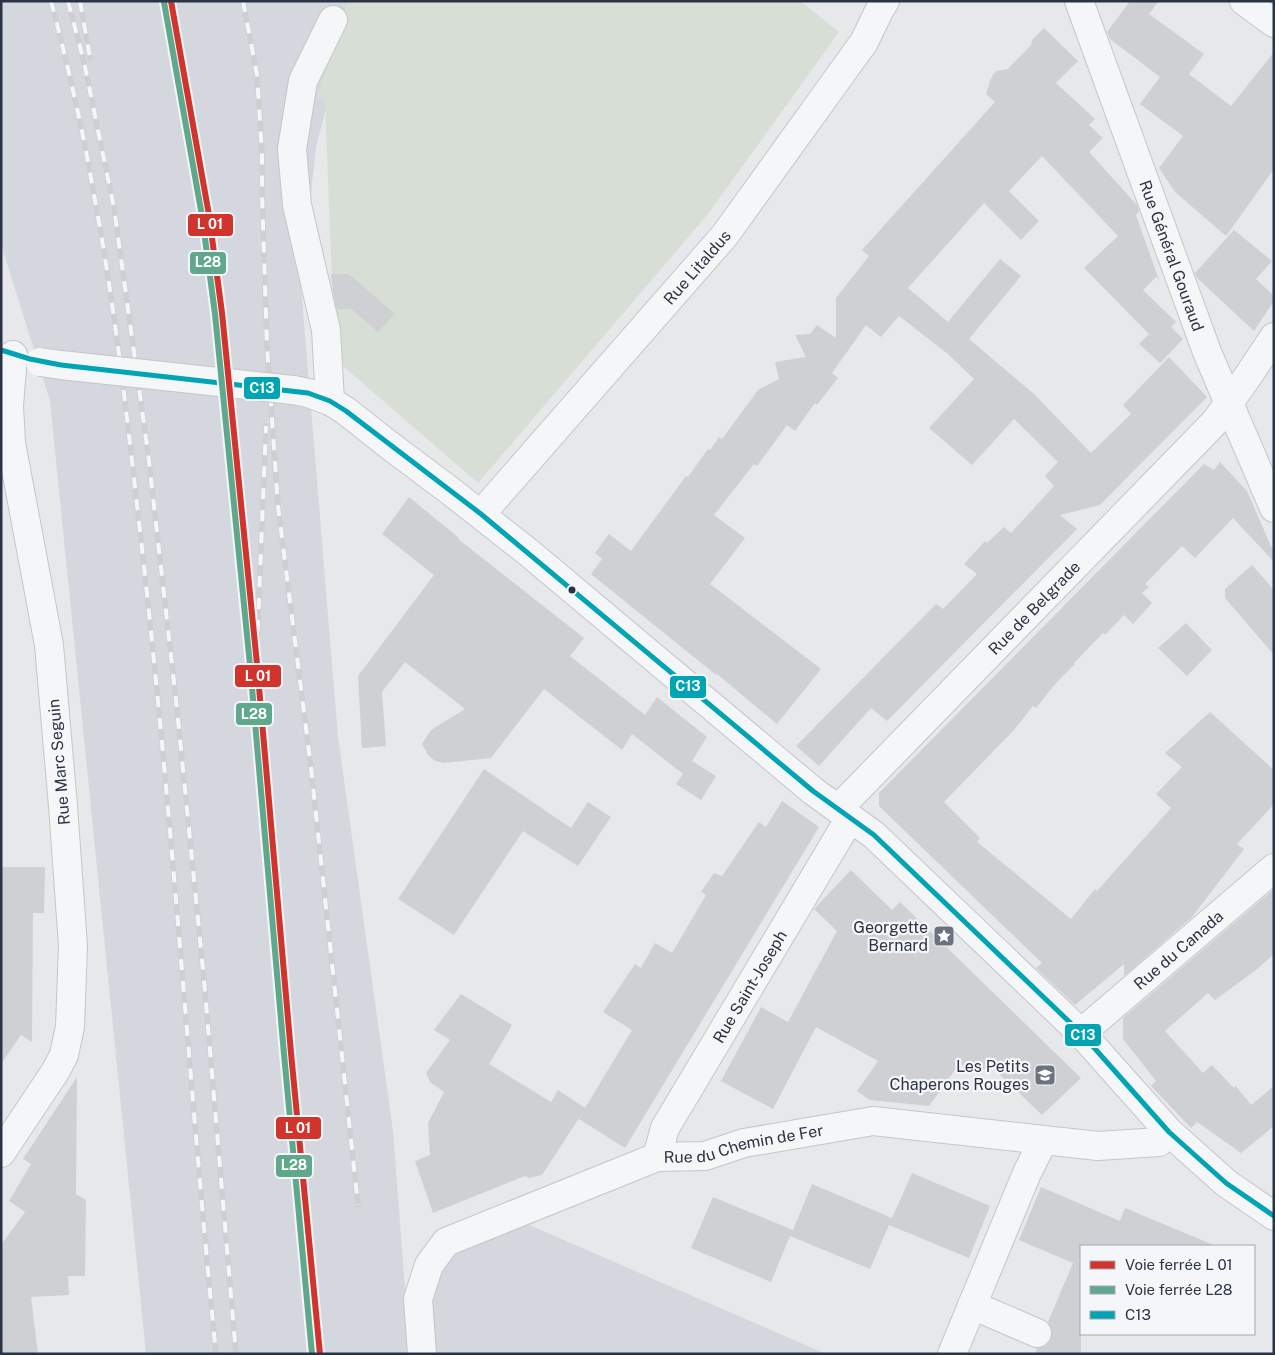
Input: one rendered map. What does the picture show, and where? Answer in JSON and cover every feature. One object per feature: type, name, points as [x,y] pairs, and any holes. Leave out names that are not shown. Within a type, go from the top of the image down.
[{"type":"street","name":"Rue Litaldus","points":[[481,514],[725,235],[864,42],[885,1]]},
{"type":"street","name":"Rue Général Gouraud","points":[[1079,1],[1207,352],[1274,508]]},
{"type":"street","points":[[1244,1],[1274,23]]},
{"type":"street","points":[[330,401],[326,330],[297,205],[292,149],[303,81],[333,20]]},
{"type":"street","name":"Rue de Belgrade","points":[[844,814],[1215,422],[1274,337]]},
{"type":"street","points":[[7,352],[61,366],[293,390],[330,401],[346,411],[481,514],[813,791],[874,835],[1081,1033],[1169,1132],[1226,1183],[1274,1216]]},
{"type":"street","name":"Rue Marc Seguin","points":[[3,1148],[55,1072],[64,1055],[70,1027],[73,946],[63,806],[48,645],[11,443],[7,352]]},
{"type":"street","name":"Rue Saint-Joseph","points":[[657,1157],[665,1128],[844,814]]},
{"type":"street","name":"Rue du Canada","points":[[1081,1033],[1274,868]]},
{"type":"street","name":"Rue du Chemin de Fer","points":[[422,1354],[418,1299],[429,1265],[446,1242],[657,1157],[705,1156],[744,1143],[873,1121],[1098,1146],[1159,1142],[1169,1132]]},
{"type":"street","points":[[952,1354],[1043,1141]]},
{"type":"street","points":[[972,1305],[1037,1333]]},
{"type":"shaded area","points":[[1,1],[354,1],[316,147],[301,286],[338,737],[393,1131],[410,1354],[146,1354],[50,401],[1,244]]},
{"type":"shaded area","points":[[348,1],[800,1],[839,32],[708,214],[478,483],[335,359],[325,101],[317,97]]},
{"type":"shaded area","points":[[520,1221],[826,1354],[428,1354],[423,1301],[453,1248]]},
{"type":"building","points":[[1130,1],[1159,1],[1149,14],[1204,54],[1189,74],[1231,106],[1274,52],[1274,169],[1226,236],[1175,192],[1159,168],[1183,136],[1140,104],[1160,77],[1110,39],[1107,32]]},
{"type":"building","points":[[1044,28],[1078,61],[1056,83],[1095,119],[1089,125],[1103,138],[1089,152],[1137,205],[1139,211],[1136,215],[1159,280],[1156,277],[1143,290],[1176,322],[1171,327],[1183,339],[1160,363],[1139,344],[1149,334],[1084,268],[1118,236],[1042,156],[1009,191],[1039,221],[1021,240],[984,203],[908,288],[948,322],[1000,259],[1021,276],[969,339],[1034,394],[1091,453],[1131,414],[1123,405],[1169,357],[1207,397],[1100,505],[1060,515],[1077,529],[887,721],[871,708],[819,766],[796,746],[936,604],[943,609],[977,574],[964,564],[985,541],[987,543],[1004,527],[1011,533],[1054,486],[1045,476],[1058,462],[1014,419],[972,465],[929,428],[974,379],[948,354],[899,316],[881,337],[866,325],[832,373],[838,378],[817,405],[815,403],[795,431],[787,425],[757,466],[754,464],[714,515],[745,538],[710,584],[821,669],[777,724],[591,574],[602,559],[595,553],[609,534],[631,551],[686,476],[688,477],[719,437],[722,439],[758,390],[779,379],[775,362],[806,357],[795,335],[810,334],[817,325],[836,338],[836,298],[869,256],[862,250],[995,102],[986,94],[993,74],[997,71],[1008,69]]},
{"type":"building","points":[[1234,230],[1272,261],[1256,279],[1274,296],[1274,301],[1254,331],[1197,278],[1195,273]]},
{"type":"building","points":[[331,274],[349,274],[395,314],[378,332],[351,309],[337,309]]},
{"type":"building","points":[[1220,462],[1247,491],[1274,553],[1274,562],[1233,518],[1195,558],[1182,546],[1145,584],[1149,587],[1142,593],[1152,603],[1133,624],[1124,615],[1105,635],[1103,633],[1056,683],[1036,708],[1033,706],[1013,731],[944,802],[980,838],[977,842],[1071,919],[1095,889],[1097,891],[1171,808],[1156,794],[1182,767],[1165,753],[1210,712],[1274,770],[1274,804],[1237,844],[1244,849],[1192,917],[1124,976],[1124,964],[1075,1005],[1036,968],[1042,963],[879,806],[879,793],[1204,464],[1214,470]]},
{"type":"building","points":[[409,497],[458,539],[584,638],[570,656],[645,715],[657,697],[707,737],[692,761],[716,776],[701,800],[676,784],[683,774],[632,734],[622,750],[544,689],[491,758],[444,763],[435,761],[428,755],[422,744],[431,730],[465,709],[405,662],[382,692],[386,746],[362,748],[358,676],[434,575],[382,534]]},
{"type":"building","points":[[1252,565],[1274,590],[1274,655],[1225,598],[1225,589]]},
{"type":"building","points":[[1186,623],[1212,650],[1187,676],[1158,648]]},
{"type":"building","points":[[484,769],[571,828],[588,802],[611,817],[578,866],[523,831],[454,935],[398,899]]},
{"type":"building","points":[[782,801],[819,827],[625,1148],[579,1119],[583,1112],[542,1175],[529,1178],[525,1176],[433,1213],[415,1161],[430,1155],[428,1123],[444,1092],[430,1082],[426,1073],[450,1040],[434,1030],[461,994],[512,1025],[489,1064],[551,1102],[558,1090],[585,1108],[632,1030],[603,1012],[635,964],[641,968],[655,943],[672,953],[706,895],[701,892],[714,873],[722,876],[759,822],[766,827]]},
{"type":"building","points":[[1,867],[45,867],[44,913],[33,913],[32,1042],[21,1035],[1,1064]]},
{"type":"building","points":[[851,870],[892,910],[900,902],[1081,1078],[1042,1115],[989,1064],[979,1074],[972,1068],[969,1071],[960,1063],[929,1106],[870,1100],[857,1091],[878,1061],[816,1027],[773,1109],[721,1081],[761,1007],[788,1022],[837,931],[814,909]]},
{"type":"building","points":[[1274,889],[1274,954],[1256,970],[1215,1000],[1208,993],[1165,1031],[1203,1073],[1212,1065],[1234,1088],[1236,1086],[1251,1105],[1274,1086],[1274,1126],[1241,1153],[1197,1122],[1191,1128],[1151,1086],[1156,1081],[1123,1039],[1123,1018]]},
{"type":"building","points":[[77,1077],[76,1194],[86,1200],[85,1276],[68,1276],[69,1295],[31,1297],[38,1354],[1,1354],[1,1245],[25,1212],[9,1201],[31,1164],[23,1159]]},
{"type":"building","points":[[912,1173],[990,1206],[969,1258],[889,1225]]},
{"type":"building","points":[[812,1184],[892,1218],[870,1269],[790,1236],[771,1282],[691,1248],[713,1197],[793,1230]]},
{"type":"building","points":[[1041,1187],[1120,1221],[1125,1208],[1214,1245],[1080,1245],[1081,1354],[1035,1354],[1037,1348],[1046,1346],[1051,1339],[1052,1331],[1048,1322],[1073,1263],[1019,1240]]},
{"type":"railway","points":[[51,1],[75,98],[90,171],[108,275],[124,394],[150,619],[216,1354]]},
{"type":"railway","points":[[68,1],[84,62],[114,208],[148,453],[177,709],[204,980],[236,1354]]},
{"type":"railway","points":[[80,1],[90,58]]},
{"type":"railway","points":[[243,1],[257,75],[262,153],[267,346],[278,506],[311,768],[358,1205]]},
{"type":"railway","points":[[255,697],[266,426]]},
{"type":"transit line","points":[[171,1],[209,215],[222,313],[257,664],[291,1053],[320,1354]]},
{"type":"transit line","name":"C13","points":[[1,350],[30,359],[61,365],[308,393],[330,401],[346,411],[481,514],[813,791],[874,835],[1081,1033],[1169,1132],[1226,1183],[1274,1216]]},
{"type":"rail line","name":"L28","points":[[164,2],[202,216],[215,314],[250,665],[312,1354]]},
{"type":"place","name":"Georgette Bernard","points":[[944,936]]},
{"type":"place","name":"Les Petits Chaperons Rouges","points":[[1045,1075]]}]
